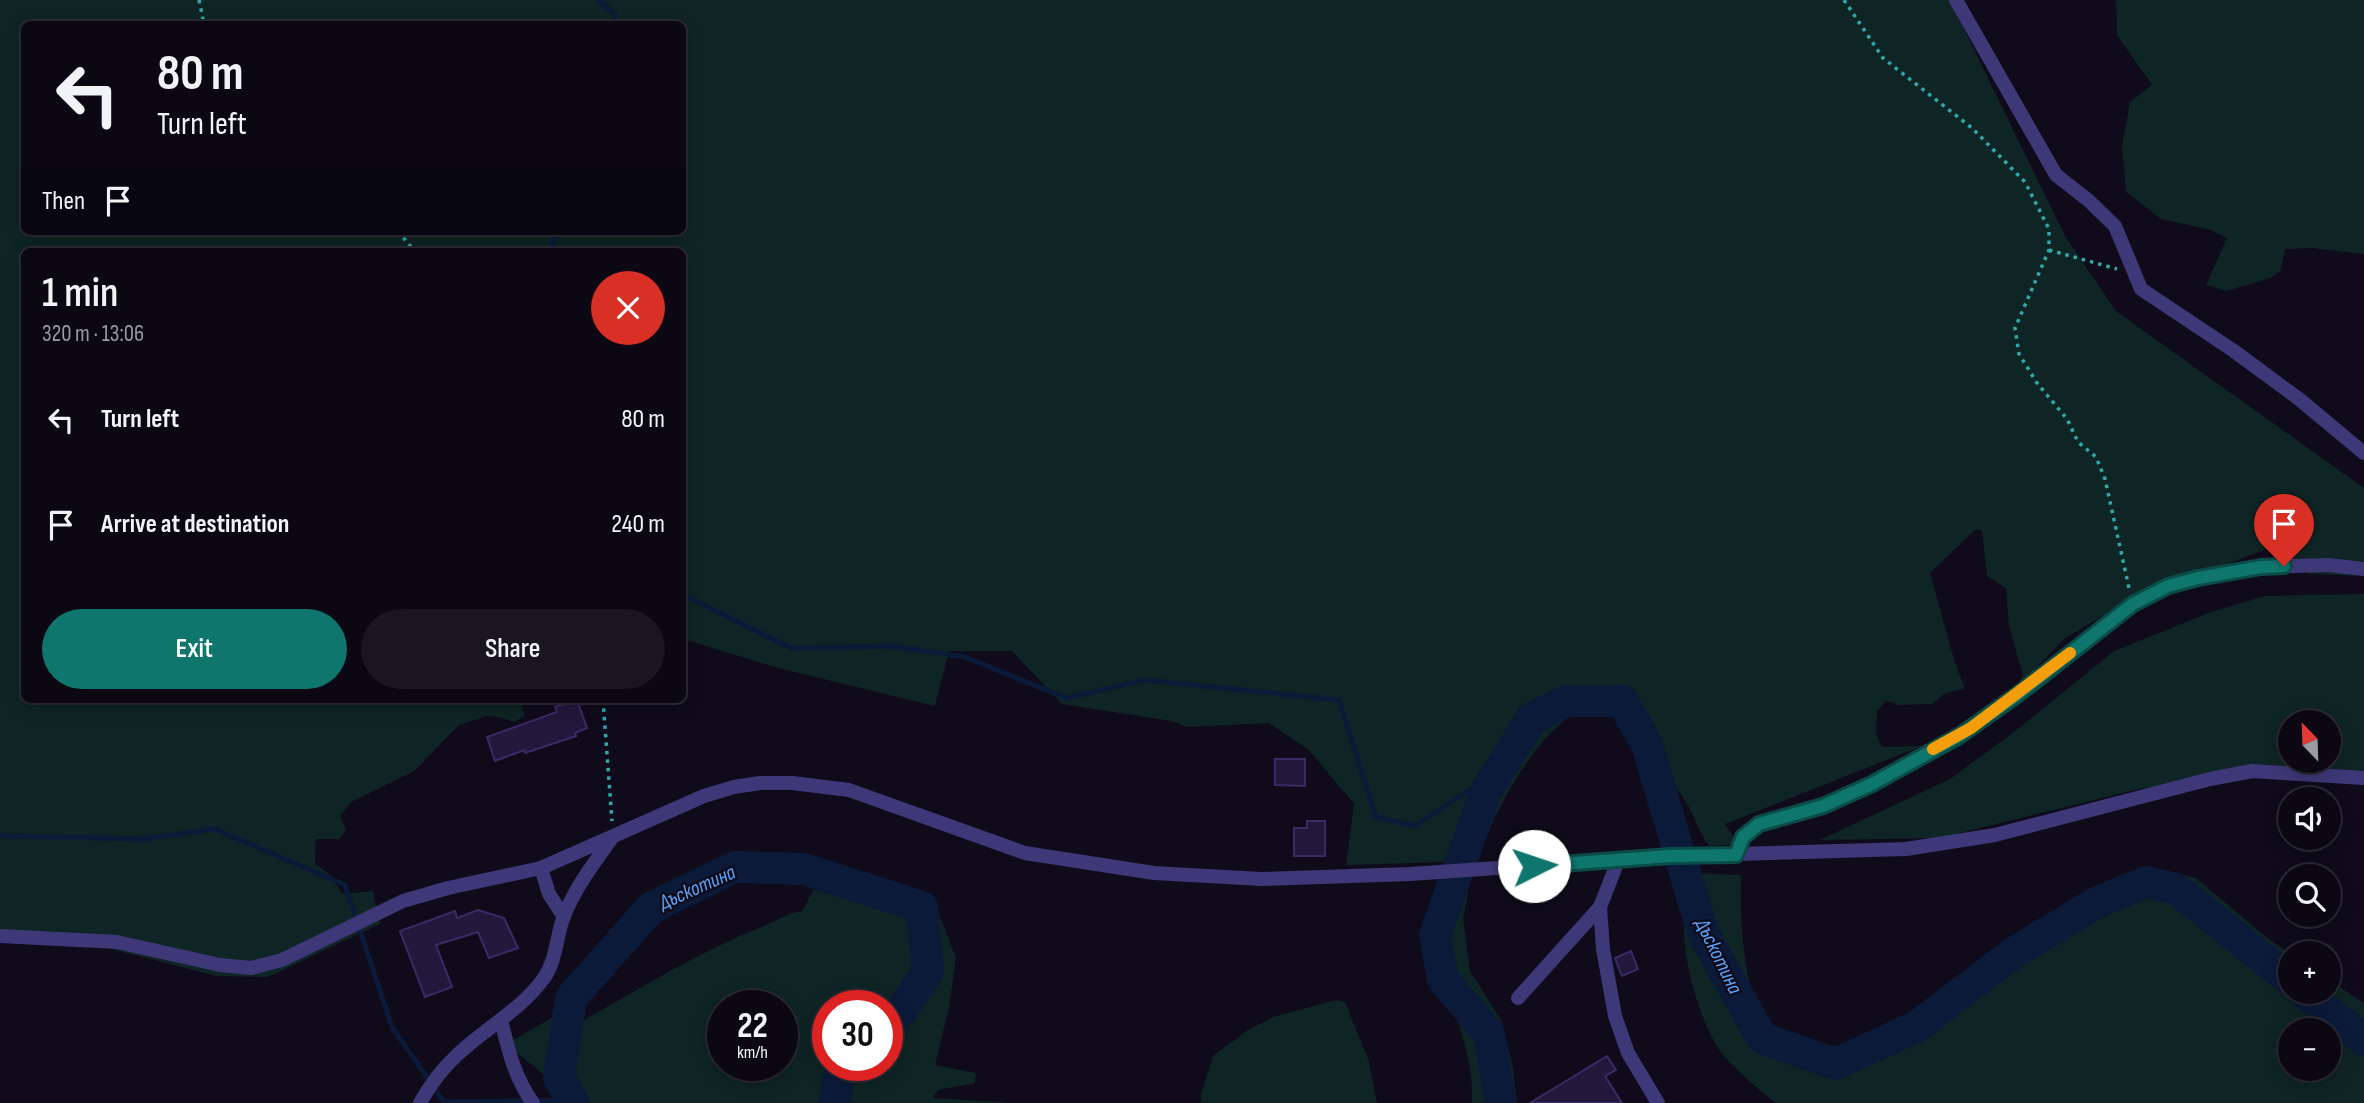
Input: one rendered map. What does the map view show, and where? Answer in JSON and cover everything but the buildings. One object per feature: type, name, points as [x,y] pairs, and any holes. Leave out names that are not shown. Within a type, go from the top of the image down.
[{"type":"street","points":[[1956,0],[2056,176],[2088,200],[2115,226],[2141,289],[2300,399],[2364,453]]},
{"type":"street","points":[[1736,855],[1743,837],[1759,824],[1823,806],[1959,736],[2017,695],[2133,604],[2168,586],[2261,567],[2328,565],[2364,569]]},
{"type":"street","points":[[0,936],[117,942],[220,965],[251,968],[282,960],[403,901],[448,888],[541,869],[704,796],[760,783],[792,783],[849,790],[1025,853],[1154,873],[1261,880],[1449,872],[1670,856],[1906,849],[1995,835],[2210,779],[2252,771],[2364,778]]},
{"type":"street","points":[[420,1103],[433,1080],[457,1055],[520,1004],[545,977],[556,951],[564,917],[586,874],[613,837]]},
{"type":"street","points":[[1518,998],[1600,906],[1618,861]]},
{"type":"street","points":[[541,869],[549,894],[564,917]]},
{"type":"street","points":[[1600,906],[1603,949],[1615,1016],[1628,1053],[1658,1103]]},
{"type":"street","points":[[501,1020],[515,1070],[533,1103]]},
{"type":"path","points":[[199,0],[203,21]]},
{"type":"path","points":[[1844,0],[1883,58],[1972,128],[2025,182],[2049,229],[2049,250],[2015,327],[2019,354],[2037,383],[2067,419],[2078,442],[2096,457],[2105,479],[2133,604]]},
{"type":"path","points":[[2049,250],[2135,274]]},
{"type":"path","points":[[603,703],[613,837]]},
{"type":"green space","points":[[0,0],[1950,0],[2065,236],[2116,311],[2364,488],[2364,576],[2310,574],[2266,549],[2121,605],[2064,639],[2015,690],[2023,675],[2009,626],[2006,588],[1987,576],[1982,531],[1976,529],[1930,573],[1955,663],[1965,688],[1944,694],[1932,704],[1899,705],[1886,701],[1877,711],[1876,733],[1882,747],[1922,746],[1725,824],[1738,844],[1709,846],[1684,799],[1653,755],[1638,711],[1626,701],[1612,699],[1599,701],[1578,711],[1558,726],[1540,745],[1508,792],[1477,861],[1346,865],[1354,804],[1309,750],[1269,723],[1187,727],[1171,721],[1062,704],[1012,651],[949,651],[935,706],[778,668],[686,640],[686,248],[21,248],[21,703],[520,703],[525,716],[514,722],[486,716],[459,725],[414,771],[351,802],[340,816],[346,830],[339,839],[316,839],[315,864],[331,875],[342,894],[373,891],[380,924],[268,977],[216,976],[104,947],[0,932]]},
{"type":"green space","points":[[2116,0],[2364,0],[2364,254],[2311,248],[2285,249],[2281,270],[2271,278],[2226,291],[2206,285],[2227,238],[2211,230],[2161,219],[2126,192],[2122,146],[2130,102],[2152,85],[2117,35]]},
{"type":"green space","points":[[2364,594],[2364,776],[2342,774],[2342,710],[2278,710],[2278,768],[2258,766],[2170,785],[2143,788],[1940,838],[1820,840],[1950,779],[2014,732],[2114,651],[2211,612],[2265,596]]},
{"type":"green space","points":[[2161,870],[2196,878],[2278,945],[2278,1004],[2341,1004],[2341,988],[2364,1003],[2364,1103],[1776,1103],[1732,1064],[1713,1039],[1700,1010],[1691,977],[1684,932],[1695,873],[1741,875],[1744,951],[1760,1027],[1788,1038],[1863,1051],[1974,992],[2056,918],[2122,874]]},
{"type":"green space","points":[[841,872],[934,902],[956,957],[949,1008],[935,1065],[976,1073],[975,1083],[938,1090],[933,1098],[1012,1103],[566,1103],[559,1087],[506,1044],[552,1018],[570,1028],[713,949],[802,911],[820,878]]},
{"type":"green space","points":[[1468,893],[1463,919],[1470,971],[1501,1020],[1513,1068],[1517,1103],[1472,1103],[1471,1075],[1465,1046],[1432,944],[1429,921],[1435,896]]},
{"type":"green space","points":[[1336,1000],[1345,1002],[1369,1061],[1377,1103],[1201,1103],[1201,1094],[1213,1056],[1248,1030],[1273,1017]]},
{"type":"waterway","points":[[598,0],[615,14],[615,21]]},
{"type":"waterway","points":[[550,248],[557,235]]},
{"type":"waterway","points":[[686,596],[791,648],[891,646],[965,657],[1066,698],[1145,680],[1339,700],[1376,817],[1415,826],[1469,790],[1487,789]]},
{"type":"waterway","name":"Дъскотина","points":[[1501,1103],[1489,1034],[1443,979],[1435,935],[1487,789],[1532,718],[1567,701],[1622,701],[1647,745],[1703,933],[1762,1038],[1835,1064],[1916,1027],[2015,952],[2096,903],[2146,882],[2176,889],[2278,971]]},
{"type":"waterway","points":[[0,834],[144,839],[215,829],[345,885],[392,1027],[444,1102],[572,1100]]},
{"type":"waterway","name":"Дъскотина","points":[[574,1103],[559,1078],[571,998],[651,908],[734,867],[804,869],[922,907],[928,971],[903,1008]]},
{"type":"waterway","name":"Дъскотина","points":[[2319,1004],[2364,1040]]},
{"type":"waterway","name":"Дъскотина","points":[[835,1103],[839,1081]]},
{"type":"slow traffic","points":[[1933,749],[1971,728],[2070,653]]},
{"type":"route","points":[[1534,866],[1670,856],[1736,855],[1743,837],[1759,824],[1823,806],[1872,784],[1959,736],[2017,695],[2133,604],[2168,586],[2198,578],[2261,567],[2284,566]]}]
